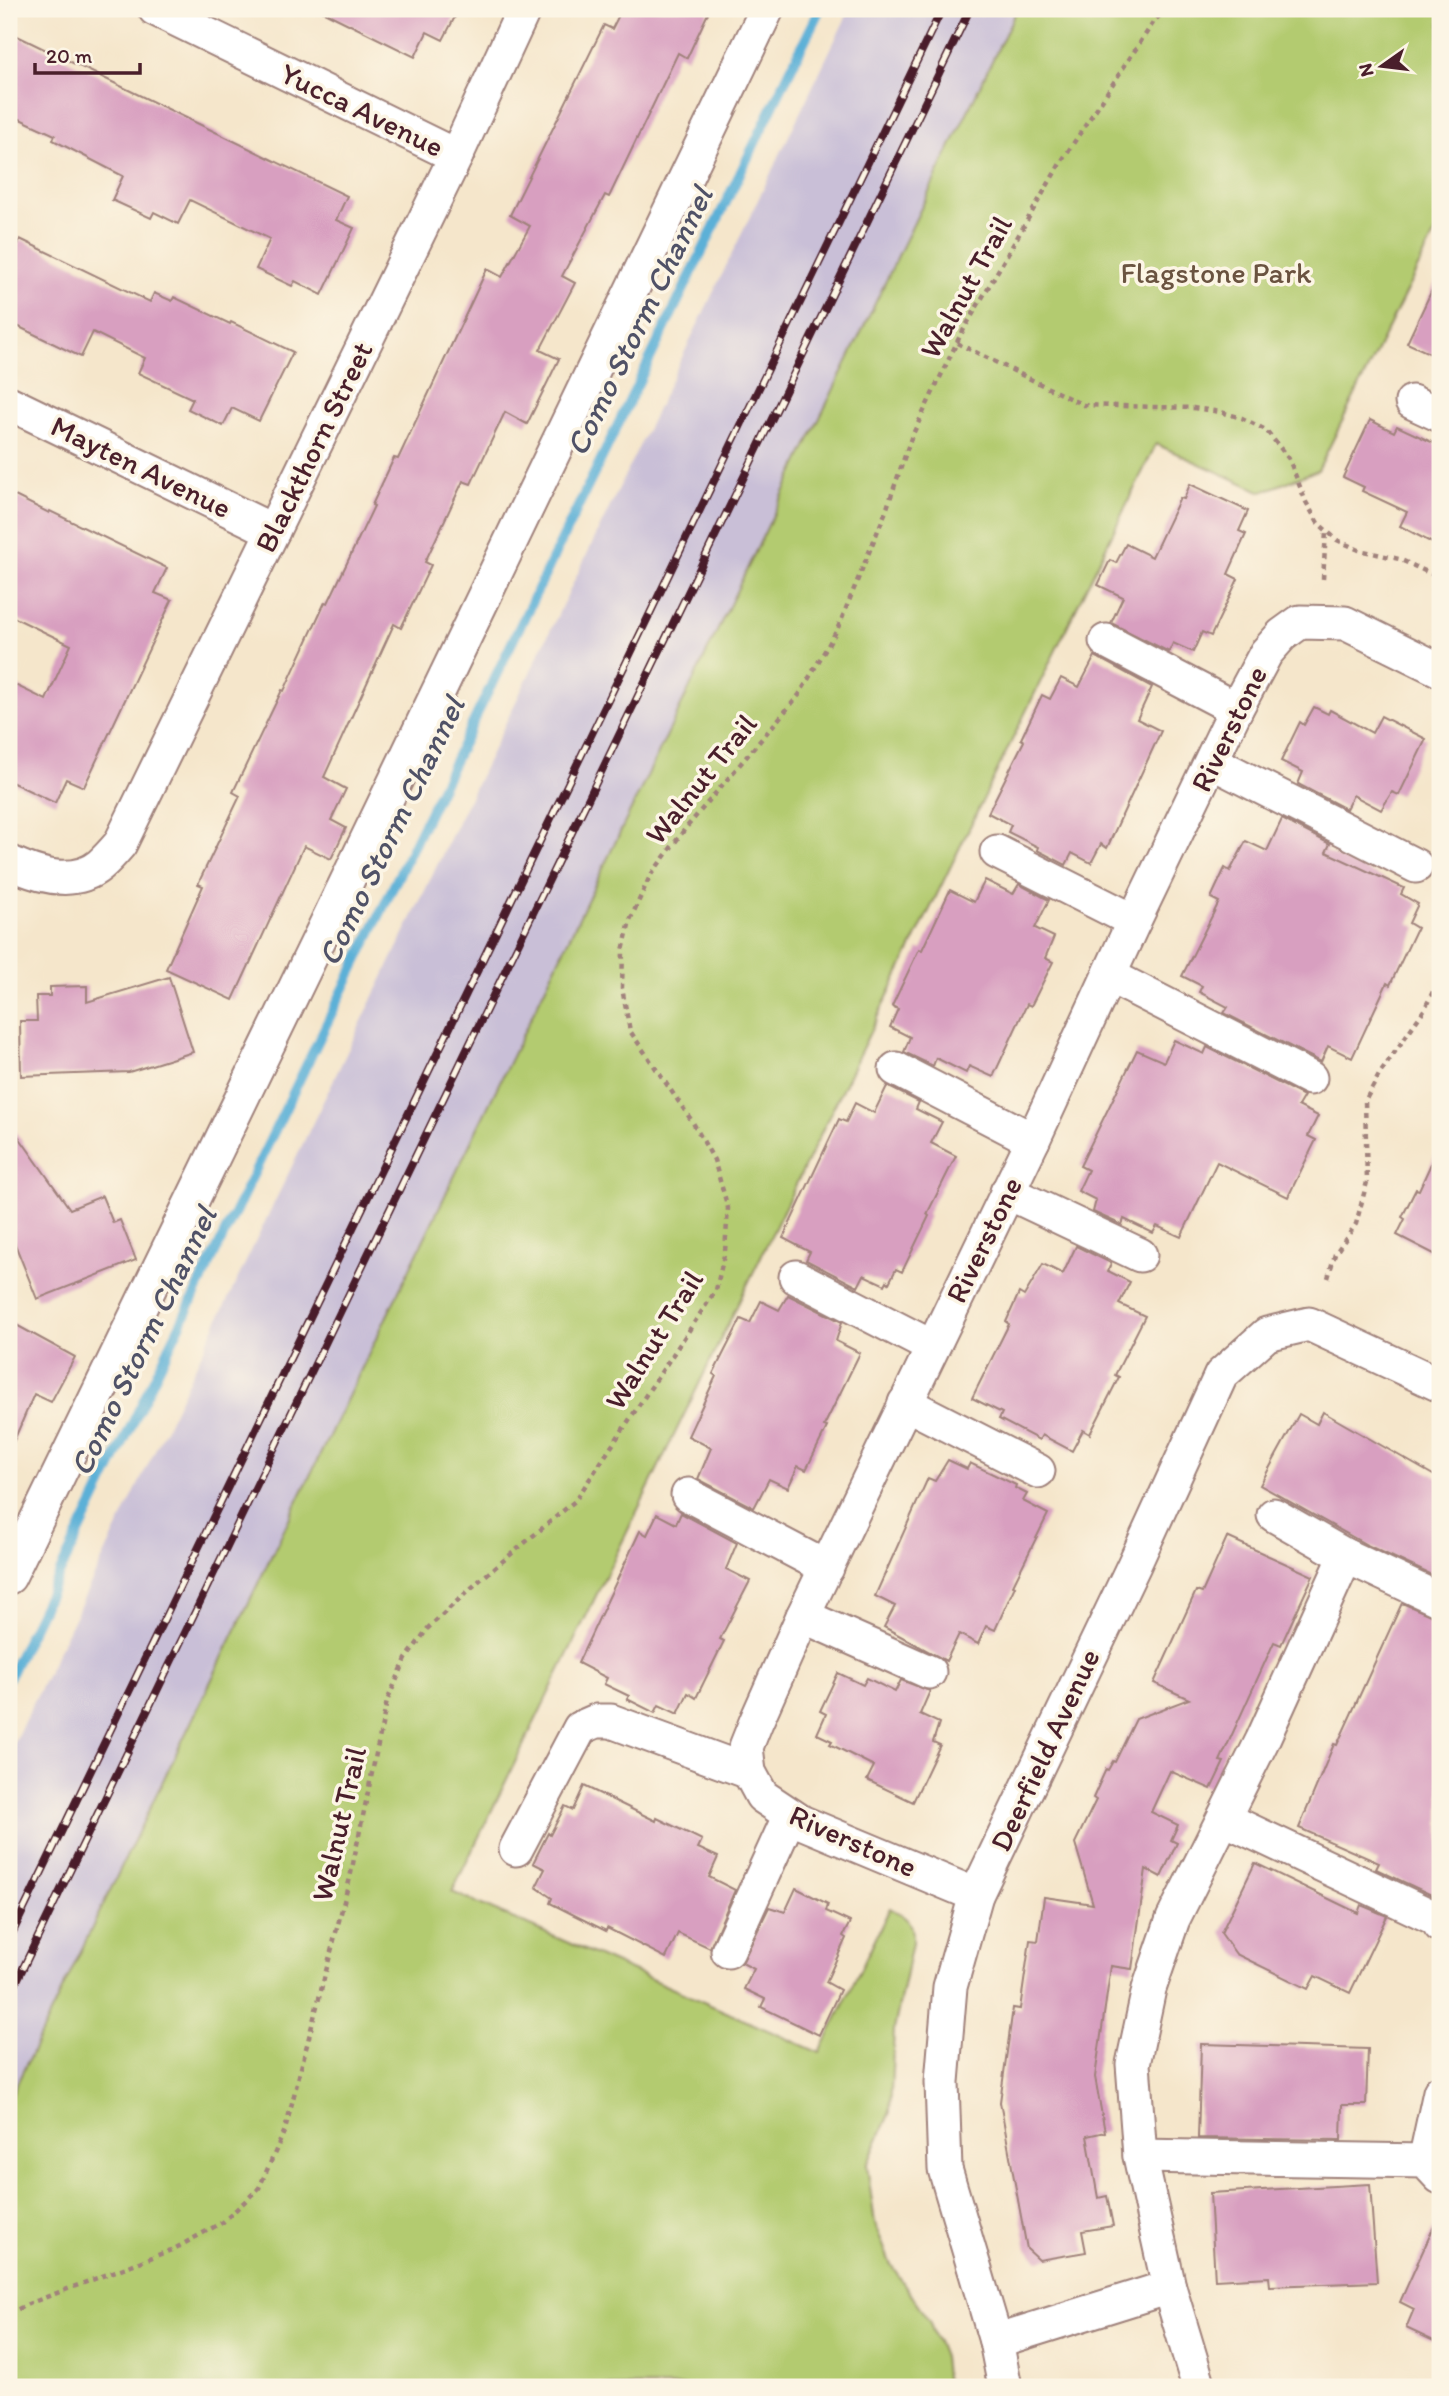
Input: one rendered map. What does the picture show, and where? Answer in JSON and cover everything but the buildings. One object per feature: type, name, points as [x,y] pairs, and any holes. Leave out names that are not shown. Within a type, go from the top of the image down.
[{"type":"street","name":"Yucca Avenue","points":[[155,9],[456,156]]},
{"type":"street","name":"Blackthorn Street","points":[[9,862],[31,873],[70,878],[99,866],[120,845],[456,156],[524,9]]},
{"type":"street","points":[[9,1577],[767,9]]},
{"type":"street","name":"Mayten Avenue","points":[[9,402],[273,531]]},
{"type":"street","name":"Riverstone","points":[[976,1895],[790,1815],[762,1796],[749,1772],[746,1747],[803,1616],[1033,1140],[1134,921],[1266,653],[1282,635],[1300,622],[1345,623],[1440,670]]},
{"type":"street","points":[[1106,641],[1237,709]]},
{"type":"street","points":[[1212,762],[1416,866]]},
{"type":"street","points":[[997,852],[1134,921]]},
{"type":"street","points":[[1110,976],[1310,1078]]},
{"type":"street","points":[[896,1069],[1033,1140]]},
{"type":"street","points":[[1007,1192],[1140,1255]]},
{"type":"street","points":[[796,1277],[932,1347]]},
{"type":"street","name":"Deerfield Avenue","points":[[1005,2387],[996,2340],[945,2169],[942,2082],[950,1987],[976,1895],[1134,1565],[1221,1375],[1267,1334],[1309,1324],[1440,1385]]},
{"type":"street","points":[[905,1403],[1038,1471]]},
{"type":"street","points":[[688,1495],[827,1568]]},
{"type":"street","points":[[1274,1515],[1346,1556],[1440,1600]]},
{"type":"street","points":[[1199,2387],[1169,2287],[1139,2157],[1133,2064],[1149,1989],[1173,1919],[1224,1819],[1346,1556]]},
{"type":"street","points":[[803,1616],[929,1672]]},
{"type":"street","points":[[516,1849],[580,1728],[596,1721],[611,1721],[749,1772]]},
{"type":"street","points":[[728,1951],[790,1815]]},
{"type":"street","points":[[1224,1819],[1437,1919],[1440,1924]]},
{"type":"street","points":[[1139,2157],[1432,2169],[1440,2092]]},
{"type":"street","points":[[996,2340],[1169,2287]]},
{"type":"path","name":"Walnut Trail","points":[[9,2314],[28,2304],[174,2249],[223,2222],[259,2188],[285,2130],[349,1878],[387,1701],[406,1659],[428,1628],[575,1501],[716,1290],[725,1251],[728,1208],[714,1160],[692,1121],[630,1031],[622,988],[623,951],[630,920],[650,876],[685,828],[799,695],[837,630],[886,510],[911,438],[957,343],[1061,162],[1155,20],[1167,9]]},
{"type":"path","points":[[957,343],[1083,405],[1193,408],[1221,412],[1254,424],[1266,430],[1289,459],[1306,502],[1326,531],[1337,540],[1359,550],[1399,558],[1440,578]]},
{"type":"path","points":[[1323,579],[1326,531]]},
{"type":"path","points":[[1328,1278],[1335,1254],[1356,1224],[1367,1182],[1365,1101],[1379,1075],[1423,1010],[1440,977]]},
{"type":"shaded area","points":[[850,9],[1017,9],[9,2100],[9,1753]]},
{"type":"green space","name":"Flagstone Park","points":[[1017,9],[1440,9],[1440,223],[1318,470],[1262,492],[1156,444],[452,1892],[820,2053],[890,1908],[908,1921],[912,1930],[912,1943],[894,2030],[890,2112],[867,2165],[875,2224],[890,2263],[929,2321],[943,2357],[946,2386],[9,2387],[9,2100]]},
{"type":"waterway","name":"Como Storm Channel","points":[[9,1677],[820,9]]},
{"type":"railway","points":[[9,1940],[942,9]]},
{"type":"railway","points":[[9,1997],[970,9]]}]
